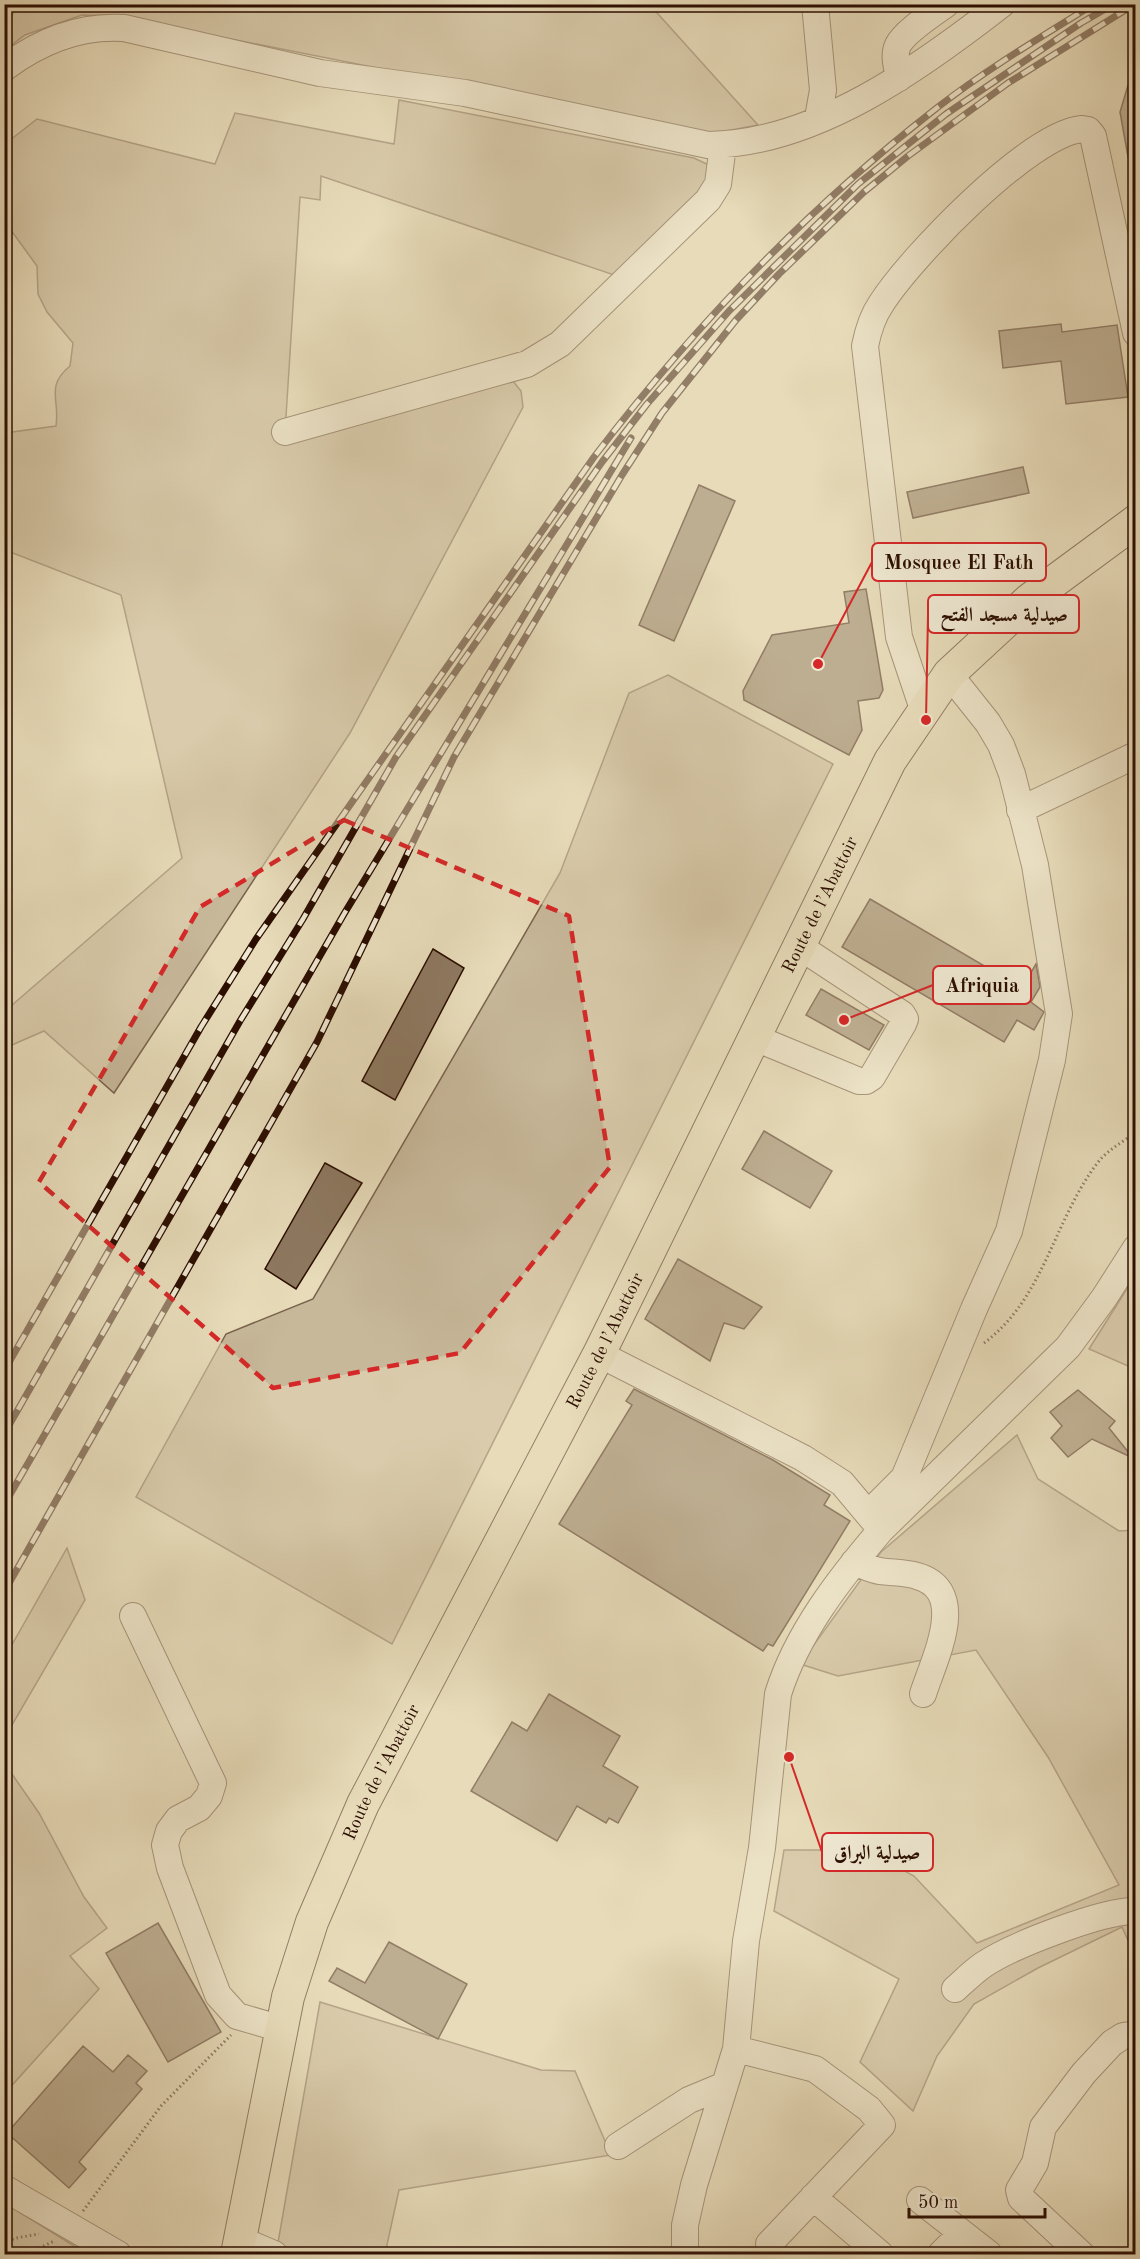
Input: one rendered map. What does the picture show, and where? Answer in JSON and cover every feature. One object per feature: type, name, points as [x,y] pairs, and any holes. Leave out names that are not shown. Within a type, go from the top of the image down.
[{"type":"main road","name":"Route de l’Abattoir","points":[[238,2247],[288,1997],[312,1922],[363,1804],[599,1354],[712,1128],[753,1037],[890,761],[923,709],[949,674],[1029,600],[1136,521]]},
{"type":"street","points":[[815,4],[823,90],[818,118]]},
{"type":"street","points":[[899,78],[895,58],[898,44],[929,15],[946,4]]},
{"type":"street","points":[[4,68],[59,36],[81,29],[124,27],[320,73],[465,93],[640,132],[708,145],[723,145],[761,141],[878,92],[953,43],[1002,4]]},
{"type":"street","points":[[923,709],[899,637],[865,346],[870,324],[881,304],[912,262],[978,194],[1044,146],[1082,129],[1088,130],[1093,136],[1136,333]]},
{"type":"street","points":[[285,432],[527,364],[560,344],[708,200],[718,184],[723,145]]},
{"type":"street","points":[[685,2254],[685,2225],[736,2049],[746,1941],[762,1848],[778,1694],[785,1670],[801,1640],[854,1562],[875,1522],[904,1478],[1009,1231],[1052,1060],[1059,1014],[1035,865],[1001,745],[949,674]]},
{"type":"street","points":[[1020,810],[1136,755]]},
{"type":"street","points":[[753,1037],[866,1081],[872,1077],[903,1024],[905,1019],[902,1014],[800,946]]},
{"type":"street","points":[[875,1522],[1068,1347],[1104,1298],[1136,1248]]},
{"type":"street","points":[[599,1354],[803,1458],[842,1483],[875,1522]]},
{"type":"street","points":[[854,1562],[879,1571],[920,1576],[933,1583],[943,1595],[947,1618],[923,1694]]},
{"type":"street","points":[[133,1616],[213,1783],[209,1796],[199,1808],[178,1819],[169,1831],[165,1845],[170,1868],[218,1995],[237,2016],[282,2029]]},
{"type":"street","points":[[955,1989],[983,1965],[1005,1953],[1106,1916],[1136,1911]]},
{"type":"street","points":[[1081,2254],[1019,2196],[1019,2190],[1032,2172],[1041,2133],[1054,2112],[1112,2043],[1123,2036],[1136,2034]]},
{"type":"street","points":[[736,2049],[815,2069],[869,2109],[882,2124],[769,2244]]},
{"type":"street","points":[[618,2146],[689,2100],[725,2085]]},
{"type":"street","points":[[4,2188],[60,2230],[118,2254]]},
{"type":"street","points":[[813,2197],[880,2254]]},
{"type":"street","points":[[920,2200],[989,2254]]},
{"type":"street","points":[[941,2254],[961,2234]]},
{"type":"street","points":[[238,2247],[274,2254]]},
{"type":"path","points":[[980,1347],[996,1335],[1032,1291],[1069,1210],[1100,1160],[1136,1132]]},
{"type":"path","points":[[27,2254],[61,2237],[60,2230],[161,2106],[248,2019]]},
{"type":"path","points":[[4,2243],[16,2238],[40,2234]]},
{"type":"highlighted area","points":[[344,820],[569,916],[610,1167],[460,1353],[273,1388],[39,1182],[200,907]]},
{"type":"shaded area","points":[[20,5],[650,5],[758,125],[710,134],[115,16],[82,15],[25,35],[5,50],[5,23]]},
{"type":"shaded area","points":[[399,100],[694,158],[709,165],[712,181],[614,275],[321,176],[320,200],[300,197],[285,432],[513,381],[521,391],[523,407],[350,733],[114,1093],[44,1031],[5,1048],[4,1012],[182,858],[121,595],[5,550],[5,433],[56,426],[56,387],[62,373],[70,366],[73,343],[47,312],[38,294],[37,266],[5,222],[5,144],[37,119],[215,164],[235,113],[394,144]]},
{"type":"shaded area","points":[[668,675],[833,764],[392,1644],[136,1497],[226,1334],[313,1299],[560,873],[629,693]]},
{"type":"shaded area","points":[[1135,1276],[1136,1369],[1089,1349]]},
{"type":"shaded area","points":[[1017,1435],[1038,1479],[1119,1531],[1135,1530],[1135,1956],[1122,1927],[1038,1968],[974,2004],[937,2056],[913,2111],[860,2062],[899,1979],[774,1911],[784,1850],[866,1850],[914,1876],[977,1943],[1119,1885],[1048,1757],[976,1650],[838,1676],[800,1664],[881,1552]]},
{"type":"shaded area","points":[[67,1548],[85,1600],[5,1737],[5,1657]]},
{"type":"shaded area","points":[[5,1764],[39,1813],[84,1897],[107,1928],[70,1956],[99,1989],[5,2093]]},
{"type":"shaded area","points":[[320,2002],[541,2070],[575,2071],[611,2155],[399,2190],[385,2254],[276,2254]]},
{"type":"shaded area","points":[[4,2206],[13,2208],[87,2254],[5,2254]]},
{"type":"building","points":[[1132,72],[1136,73],[1136,156],[1128,157],[1120,112]]},
{"type":"building","points":[[1061,324],[1062,332],[1117,325],[1128,397],[1066,404],[1061,361],[1003,368],[999,331]]},
{"type":"building","points":[[1023,467],[1029,493],[913,518],[907,492]]},
{"type":"building","points":[[699,485],[735,501],[674,641],[639,625]]},
{"type":"building","points":[[866,589],[883,690],[879,698],[858,701],[862,730],[849,755],[744,700],[743,691],[772,635],[849,623],[844,592]]},
{"type":"building","points":[[870,899],[1022,988],[1036,964],[1040,987],[1031,1002],[1044,1012],[1034,1030],[1017,1020],[1004,1042],[842,947]]},
{"type":"building","points":[[433,949],[464,968],[395,1100],[362,1081]]},
{"type":"building","points":[[821,989],[884,1025],[869,1050],[806,1015]]},
{"type":"building","points":[[764,1131],[832,1171],[810,1208],[742,1169]]},
{"type":"building","points":[[325,1163],[362,1183],[296,1289],[265,1269]]},
{"type":"building","points":[[678,1259],[762,1307],[744,1329],[724,1323],[710,1361],[645,1319]]},
{"type":"building","points":[[634,1389],[773,1460],[830,1495],[824,1505],[850,1521],[773,1646],[768,1644],[763,1651],[559,1524],[632,1405],[626,1401]]},
{"type":"building","points":[[1078,1390],[1115,1421],[1109,1428],[1133,1458],[1092,1439],[1068,1457],[1051,1438],[1062,1426],[1050,1412]]},
{"type":"building","points":[[549,1694],[620,1736],[603,1766],[638,1787],[618,1823],[609,1818],[606,1823],[577,1806],[557,1841],[471,1791],[512,1722],[527,1731]]},
{"type":"building","points":[[158,1923],[221,2032],[168,2062],[106,1953]]},
{"type":"building","points":[[389,1942],[467,1984],[438,2039],[329,1981],[337,1968],[365,1983]]},
{"type":"building","points":[[83,2046],[113,2072],[128,2055],[147,2071],[136,2083],[142,2089],[79,2162],[86,2169],[69,2188],[7,2133]]},
{"type":"railway","points":[[4,1371],[201,1027],[256,939],[594,457],[632,408],[713,315],[798,228],[843,186],[957,93],[1094,4]]},
{"type":"railway","points":[[4,1434],[240,1021],[303,919],[396,757],[602,462],[647,404],[729,311],[858,184],[946,114],[1081,23],[1114,4]]},
{"type":"railway","points":[[4,1592],[317,1042],[454,757],[622,475],[662,413],[736,320],[779,274],[864,192],[908,156],[1008,83],[1135,4]]},
{"type":"railway","points":[[4,1505],[344,914],[631,438]]},
{"type":"place","name":"Mosquee El Fath","points":[[818,664]]},
{"type":"place","name":"صيدلية مسجد الفتح","points":[[926,720]]},
{"type":"place","name":"Afriquia","points":[[844,1020]]},
{"type":"place","name":"صيدلية البراق","points":[[789,1757]]}]
